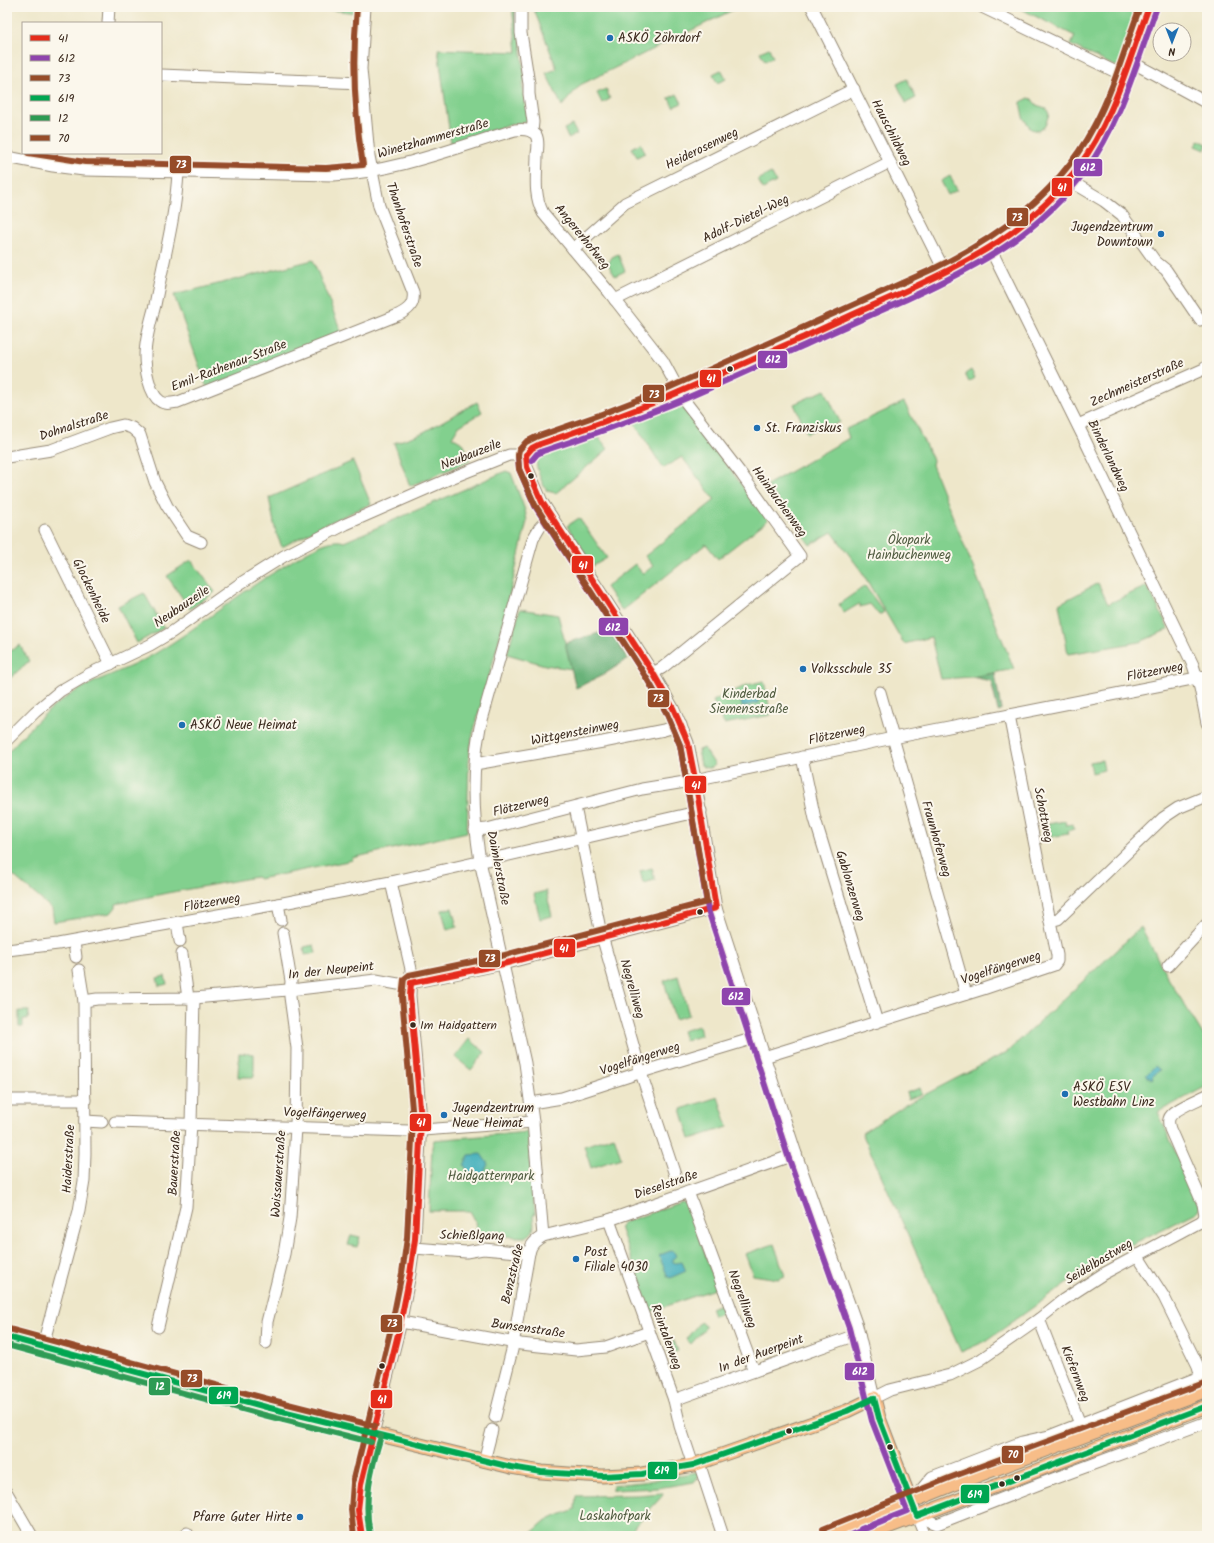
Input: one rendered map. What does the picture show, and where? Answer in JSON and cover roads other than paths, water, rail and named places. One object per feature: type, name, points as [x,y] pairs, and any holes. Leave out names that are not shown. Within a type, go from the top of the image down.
[{"type":"main road","points":[[7,1336],[266,1407],[484,1461],[541,1472],[603,1476],[642,1474],[696,1464],[847,1411],[874,1398],[879,1418],[911,1502]]},
{"type":"main road","points":[[826,1536],[952,1485],[1207,1390]]},
{"type":"main road","points":[[864,1536],[1207,1406]]},
{"type":"main road","points":[[362,1536],[358,1516],[359,1494],[373,1434]]},
{"type":"street","points":[[108,22],[109,7]]},
{"type":"street","name":"Thanhoferstraße","points":[[365,7],[361,62],[372,171],[379,206],[413,292],[414,298],[412,304]]},
{"type":"street","name":"Angererhofweg","points":[[521,7],[521,33],[529,84],[533,122],[532,132],[535,134],[538,144],[536,190],[540,206],[549,221],[615,300],[663,361],[680,391]]},
{"type":"street","name":"Hauschildweg","points":[[812,7],[945,272]]},
{"type":"street","points":[[982,7],[1116,72],[1124,74]]},
{"type":"street","points":[[874,1398],[859,1336],[796,1154],[716,908],[701,810],[688,743],[654,673],[542,502],[527,467],[526,455],[532,448],[540,444],[622,415],[680,391],[945,272],[1009,236],[1031,217],[1068,180],[1098,137],[1113,107],[1149,7]]},
{"type":"street","points":[[1128,62],[1139,66],[1207,103]]},
{"type":"street","points":[[162,75],[362,83]]},
{"type":"street","name":"Heiderosenweg","points":[[573,249],[625,203],[854,89]]},
{"type":"street","name":"Winetzhammerstraße","points":[[7,157],[53,166],[84,170],[326,176],[357,174],[383,170],[515,130],[527,130],[532,132]]},
{"type":"street","name":"Adolf-Dietel-Weg","points":[[615,300],[890,162]]},
{"type":"street","name":"Emil-Rathenau-Straße","points":[[178,172],[175,200],[145,353],[147,376],[153,392],[160,402],[178,402],[398,315],[410,308],[412,304]]},
{"type":"street","points":[[1068,180],[1104,201],[1122,215],[1155,261],[1166,270],[1200,320]]},
{"type":"street","name":"Binderlandweg","points":[[990,248],[1078,425],[1190,659],[1202,677],[1207,723]]},
{"type":"street","name":"Zechmeisterstraße","points":[[1078,425],[1204,369],[1207,366]]},
{"type":"street","name":"Hainbuchenweg","points":[[654,673],[800,556],[742,475],[684,400],[680,391]]},
{"type":"street","name":"Dohnalstraße","points":[[7,457],[51,450],[110,428],[123,425],[132,428],[140,435],[156,482],[168,506],[187,536],[201,542]]},
{"type":"street","name":"Neubauzeile","points":[[7,740],[34,712],[60,691],[88,674],[156,642],[247,579],[284,556],[400,500],[451,478],[509,455],[526,455]]},
{"type":"street","name":"Daimlerstraße","points":[[543,1236],[533,1122],[525,1063],[480,861],[475,830],[475,764],[480,727],[533,539],[540,527],[551,516]]},
{"type":"street","name":"Glockenheide","points":[[45,530],[111,664]]},
{"type":"street","name":"Flötzerweg","points":[[475,830],[487,829],[642,789],[1202,677]]},
{"type":"street","name":"Fraunhoferweg","points":[[880,692],[966,994]]},
{"type":"street","name":"Schottweg","points":[[1009,715],[1050,921]]},
{"type":"street","name":"Wittgensteinweg","points":[[475,764],[601,743],[664,730],[680,725]]},
{"type":"street","name":"Gablonzerweg","points":[[802,757],[815,819],[877,1022]]},
{"type":"street","points":[[1050,921],[1058,919],[1163,818],[1178,808],[1207,796]]},
{"type":"street","name":"Negrelliweg","points":[[575,807],[602,937],[641,1073],[675,1175]]},
{"type":"street","name":"Flötzerweg","points":[[7,950],[74,942],[391,882],[701,810]]},
{"type":"street","points":[[373,1434],[401,1322],[414,1248],[421,1120],[410,996],[411,969],[391,882]]},
{"type":"street","points":[[278,904],[281,920]]},
{"type":"street","name":"In der Neupeint","points":[[84,1001],[97,999],[191,998],[290,990],[376,980],[398,984],[411,983],[503,964],[716,908]]},
{"type":"street","name":"Vogelfängerweg","points":[[764,1057],[1054,965],[1057,961],[1057,955],[1050,921]]},
{"type":"street","points":[[177,923],[180,941]]},
{"type":"street","points":[[1168,966],[1207,924]]},
{"type":"street","name":"Woissauerstraße","points":[[266,1343],[267,1322],[285,1247],[290,1218],[296,1128],[297,1059],[290,990],[291,981],[283,933]]},
{"type":"street","points":[[74,942],[76,957]]},
{"type":"street","name":"Bauerstraße","points":[[158,1327],[186,1207],[191,1124],[191,998],[182,954]]},
{"type":"street","name":"Haiderstraße","points":[[43,1345],[80,1205],[84,1181],[84,1001],[79,970]]},
{"type":"street","name":"Vogelfängerweg","points":[[530,1103],[562,1098],[758,1037]]},
{"type":"street","name":"Seidelbastweg","points":[[874,1398],[890,1390],[943,1377],[966,1368],[993,1352],[1082,1288],[1137,1254],[1197,1224],[1205,1216],[1203,1204],[1170,1129],[1168,1120],[1177,1110],[1207,1095]]},
{"type":"street","points":[[7,1100],[85,1100]]},
{"type":"street","points":[[85,1121],[102,1122]]},
{"type":"street","name":"Vogelfängerweg","points":[[115,1122],[296,1128],[420,1130],[533,1122]]},
{"type":"street","name":"Dieselstraße","points":[[543,1236],[609,1220],[683,1191],[796,1154]]},
{"type":"street","name":"Negrelliweg","points":[[683,1191],[754,1371]]},
{"type":"street","name":"Reintalerweg","points":[[609,1220],[674,1400],[680,1426],[723,1536]]},
{"type":"street","name":"Benzstraße","points":[[495,1417],[513,1343],[529,1253],[531,1246],[543,1236]]},
{"type":"street","name":"Schießlgang","points":[[414,1248],[466,1252],[483,1249],[529,1253]]},
{"type":"street","points":[[925,1536],[911,1502],[932,1477],[1022,1442],[1049,1436],[1204,1376],[1164,1297],[1137,1254]]},
{"type":"street","name":"Kiefernweg","points":[[1039,1319],[1080,1424]]},
{"type":"street","name":"Bunsenstraße","points":[[401,1322],[513,1343],[562,1349],[592,1349],[606,1347],[649,1332]]},
{"type":"street","name":"In der Auerpeint","points":[[674,1400],[847,1338],[859,1336]]},
{"type":"street","points":[[917,1516],[937,1524],[1042,1483],[1207,1422]]},
{"type":"street","points":[[1075,1440],[1080,1424]]},
{"type":"street","points":[[484,1461],[492,1430]]},
{"type":"street","points":[[7,1493],[32,1536]]},
{"type":"water","points":[[757,694],[759,703],[742,707],[740,697]]},
{"type":"water","points":[[1155,1066],[1160,1070],[1152,1077],[1152,1080],[1146,1075]]},
{"type":"water","points":[[481,1154],[488,1164],[483,1175],[471,1176],[464,1165],[469,1155]]},
{"type":"water","points":[[673,1250],[676,1256],[673,1259],[673,1262],[682,1262],[686,1271],[670,1278],[668,1277],[659,1256]]},
{"type":"tunnel","points":[[675,1175],[679,1186]]},
{"type":"place","name":"ASKÖ Zöhrdorf","points":[[610,38]]},
{"type":"place","name":"Jugendzentrum Downtown","points":[[1161,234]]},
{"type":"place","name":"St. Franziskus","points":[[757,428]]},
{"type":"place","name":"Volksschule 35","points":[[803,669]]},
{"type":"place","name":"ASKÖ Neue Heimat","points":[[182,725]]},
{"type":"place","name":"Im Haidgattern","points":[[413,1025]]},
{"type":"place","name":"ASKÖ ESV Westbahn Linz","points":[[1065,1094]]},
{"type":"place","name":"Jugendzentrum Neue Heimat","points":[[444,1115]]},
{"type":"place","name":"Post Filiale 4030","points":[[576,1259]]},
{"type":"place","name":"Pfarre Guter Hirte","points":[[300,1517]]},
{"type":"park label","name":"Ökopark Hainbuchenweg","points":[[909,548]]},
{"type":"park label","name":"Kinderbad Siemensstraße","points":[[749,702]]},
{"type":"park label","name":"Haidgatternpark","points":[[491,1176]]},
{"type":"park label","name":"Laskahofpark","points":[[615,1516]]}]
